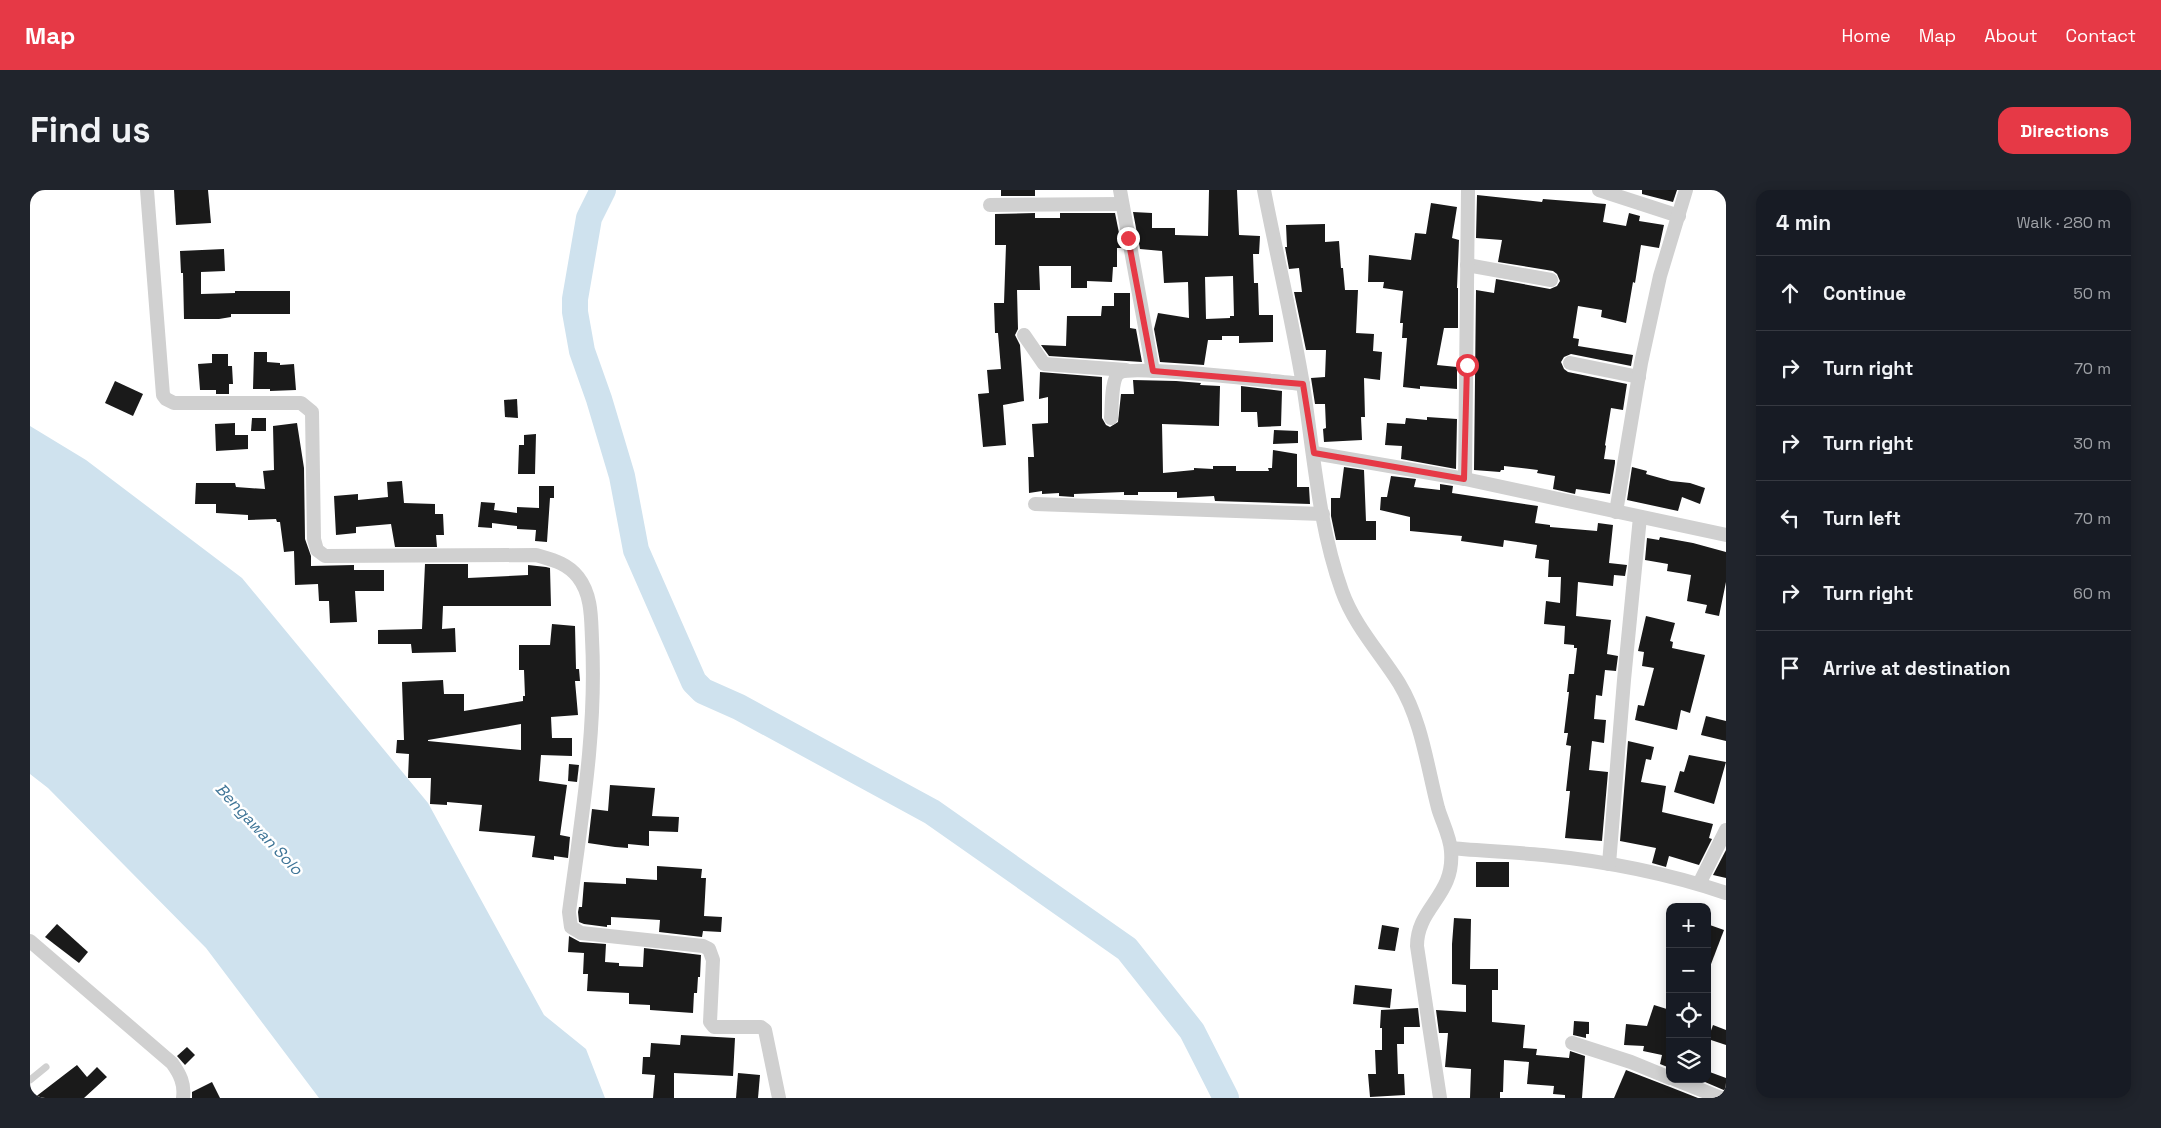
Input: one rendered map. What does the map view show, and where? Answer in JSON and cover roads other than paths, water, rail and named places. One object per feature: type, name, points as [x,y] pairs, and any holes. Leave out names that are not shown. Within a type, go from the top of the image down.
[{"type":"street","points":[[147,190],[163,395],[174,403],[301,404],[308,407],[312,412],[314,539],[317,550],[325,556],[536,555],[564,563],[579,578],[590,601],[594,678],[591,743],[569,912],[571,927],[581,933],[703,946],[709,949],[714,960],[710,1022],[714,1027],[762,1027],[765,1030],[779,1098]]},
{"type":"street","points":[[1264,190],[1303,384],[1323,514],[1334,564],[1349,608],[1399,684],[1413,712],[1451,848],[1452,867],[1446,887],[1424,918],[1417,934],[1419,964],[1440,1098]]},
{"type":"street","points":[[1464,479],[1468,190]]},
{"type":"street","points":[[1599,190],[1678,216]]},
{"type":"street","points":[[1616,512],[1639,377],[1660,276],[1686,190]]},
{"type":"street","points":[[990,205],[1121,197],[1153,371]]},
{"type":"street","points":[[1467,265],[1551,280]]},
{"type":"street","points":[[1024,335],[1044,364],[1303,384]]},
{"type":"street","points":[[1570,363],[1639,377]]},
{"type":"street","points":[[1111,418],[1114,381],[1118,374],[1126,370]]},
{"type":"street","points":[[1314,453],[1464,479],[1726,535]]},
{"type":"street","points":[[1035,504],[1323,514]]},
{"type":"street","points":[[1609,864],[1640,517]]},
{"type":"street","points":[[1699,884],[1726,830]]},
{"type":"street","points":[[1451,848],[1542,855],[1609,864],[1699,884],[1726,893]]},
{"type":"street","points":[[30,941],[172,1063],[180,1073],[184,1084],[183,1098]]},
{"type":"street","points":[[1572,1043],[1631,1062],[1666,1076]]},
{"type":"street","points":[[1684,1083],[1721,1098]]},
{"type":"lane","points":[[30,1080],[46,1067]]},
{"type":"water","name":"Bengawan Solo","points":[[30,426],[86,460],[242,578],[428,803],[544,1015],[586,1049],[605,1098],[319,1098],[206,948],[48,788],[30,774]]},
{"type":"waterway","points":[[603,190],[589,218],[575,299],[575,312],[582,351],[599,399],[622,476],[636,550],[694,682],[703,691],[739,707],[932,812],[1127,949],[1192,1031],[1226,1098]]}]
